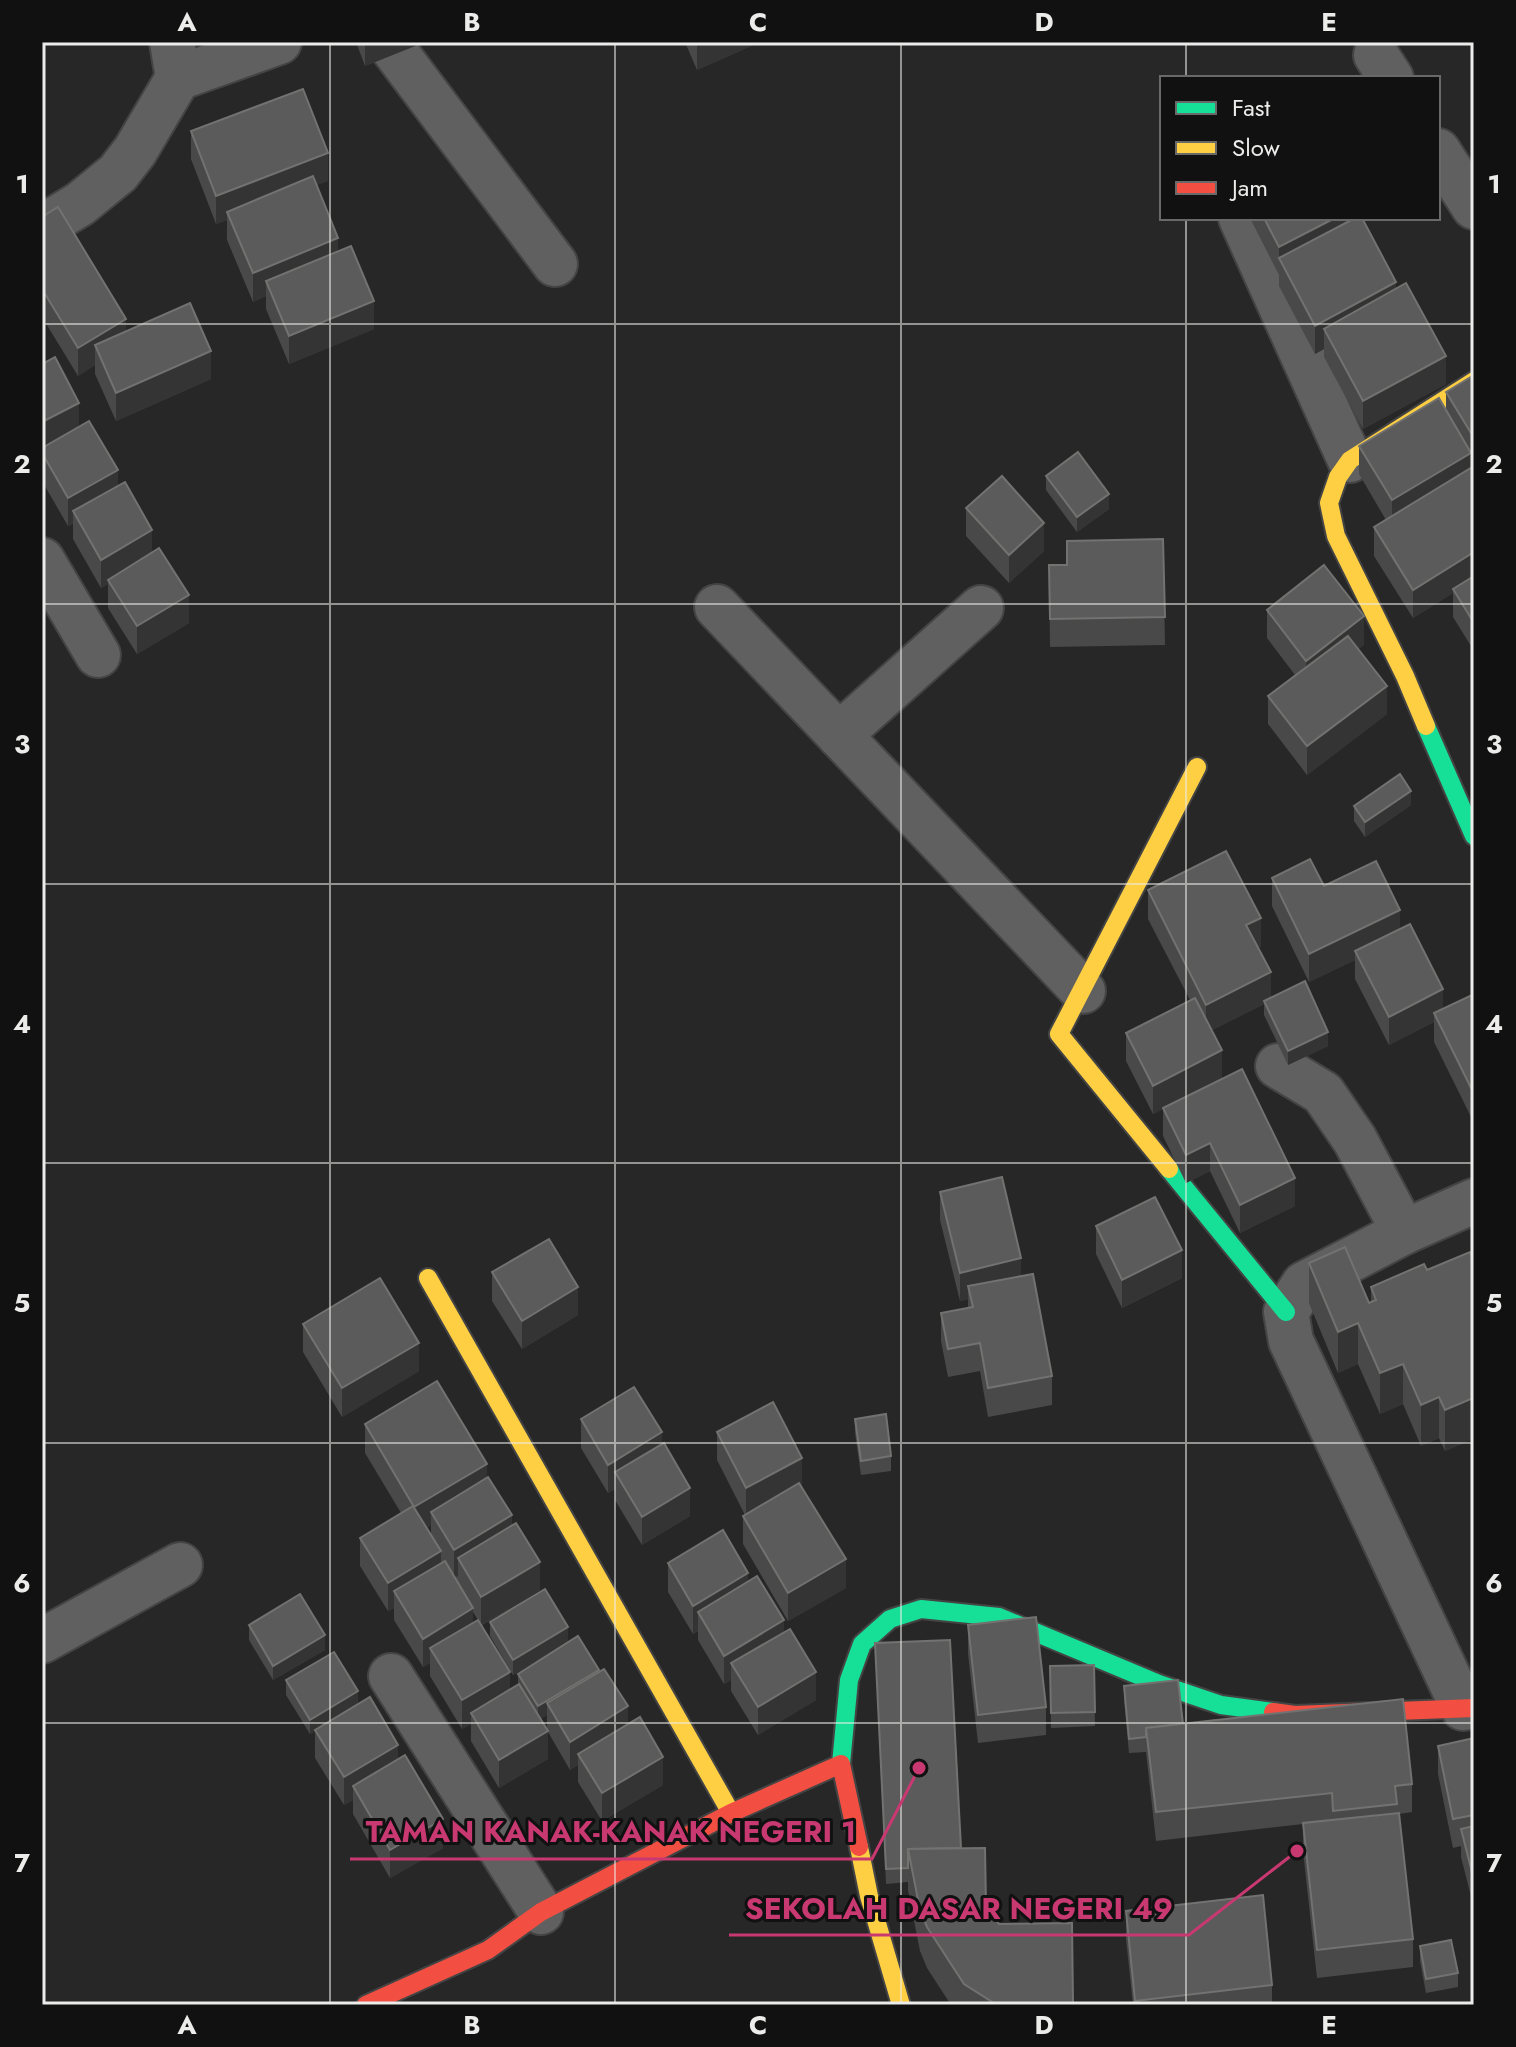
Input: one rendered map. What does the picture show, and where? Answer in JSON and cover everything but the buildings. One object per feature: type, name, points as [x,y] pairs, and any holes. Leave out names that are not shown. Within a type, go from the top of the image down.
[{"type":"street","points":[[42,227],[80,204],[118,173],[135,151],[175,60],[279,42]]},
{"type":"street","points":[[388,42],[555,264]]},
{"type":"street","points":[[1440,154],[1474,207]]},
{"type":"street","points":[[1242,220],[1350,460]]},
{"type":"street","points":[[1474,381],[1350,460],[1338,477],[1329,503],[1336,536],[1405,676],[1474,836]]},
{"type":"street","points":[[42,560],[98,655]]},
{"type":"street","points":[[717,607],[1083,991]]},
{"type":"street","points":[[839,735],[981,608]]},
{"type":"street","points":[[901,2005],[869,1896],[841,1764],[849,1680],[862,1644],[890,1619],[921,1609],[999,1617],[1159,1684],[1221,1705],[1295,1715],[1469,1708],[1291,1341],[1286,1312],[1059,1034],[1197,767]]},
{"type":"street","points":[[1278,1066],[1323,1093],[1355,1140],[1404,1232]]},
{"type":"street","points":[[1286,1312],[1304,1284],[1404,1232],[1474,1201]]},
{"type":"street","points":[[428,1278],[731,1813]]},
{"type":"street","points":[[42,1641],[180,1565]]},
{"type":"street","points":[[391,1676],[541,1912]]},
{"type":"street","points":[[366,2005],[488,1950],[541,1912],[731,1813],[841,1764]]},
{"type":"traffic: fast","points":[[1426,726],[1474,836]]},
{"type":"traffic: fast","points":[[1169,1169],[1286,1312]]},
{"type":"traffic: fast","points":[[841,1764],[849,1680],[862,1644],[890,1619],[921,1609],[999,1617],[1159,1684],[1221,1705],[1273,1712]]},
{"type":"traffic: slow","points":[[1426,726],[1405,676],[1336,536],[1329,503],[1338,477],[1350,460],[1474,381]]},
{"type":"traffic: slow","points":[[1169,1169],[1059,1034],[1197,767]]},
{"type":"traffic: slow","points":[[428,1278],[731,1813]]},
{"type":"traffic: slow","points":[[859,1847],[869,1896],[901,2005]]},
{"type":"traffic: jam","points":[[1273,1712],[1295,1715],[1474,1708]]},
{"type":"traffic: jam","points":[[366,2005],[488,1950],[541,1912],[731,1813],[841,1764],[859,1847]]},
{"type":"place","name":"TAMAN KANAK-KANAK NEGERI 1","points":[[919,1768]]},
{"type":"place","name":"SEKOLAH DASAR NEGERI 49","points":[[1297,1851]]}]
